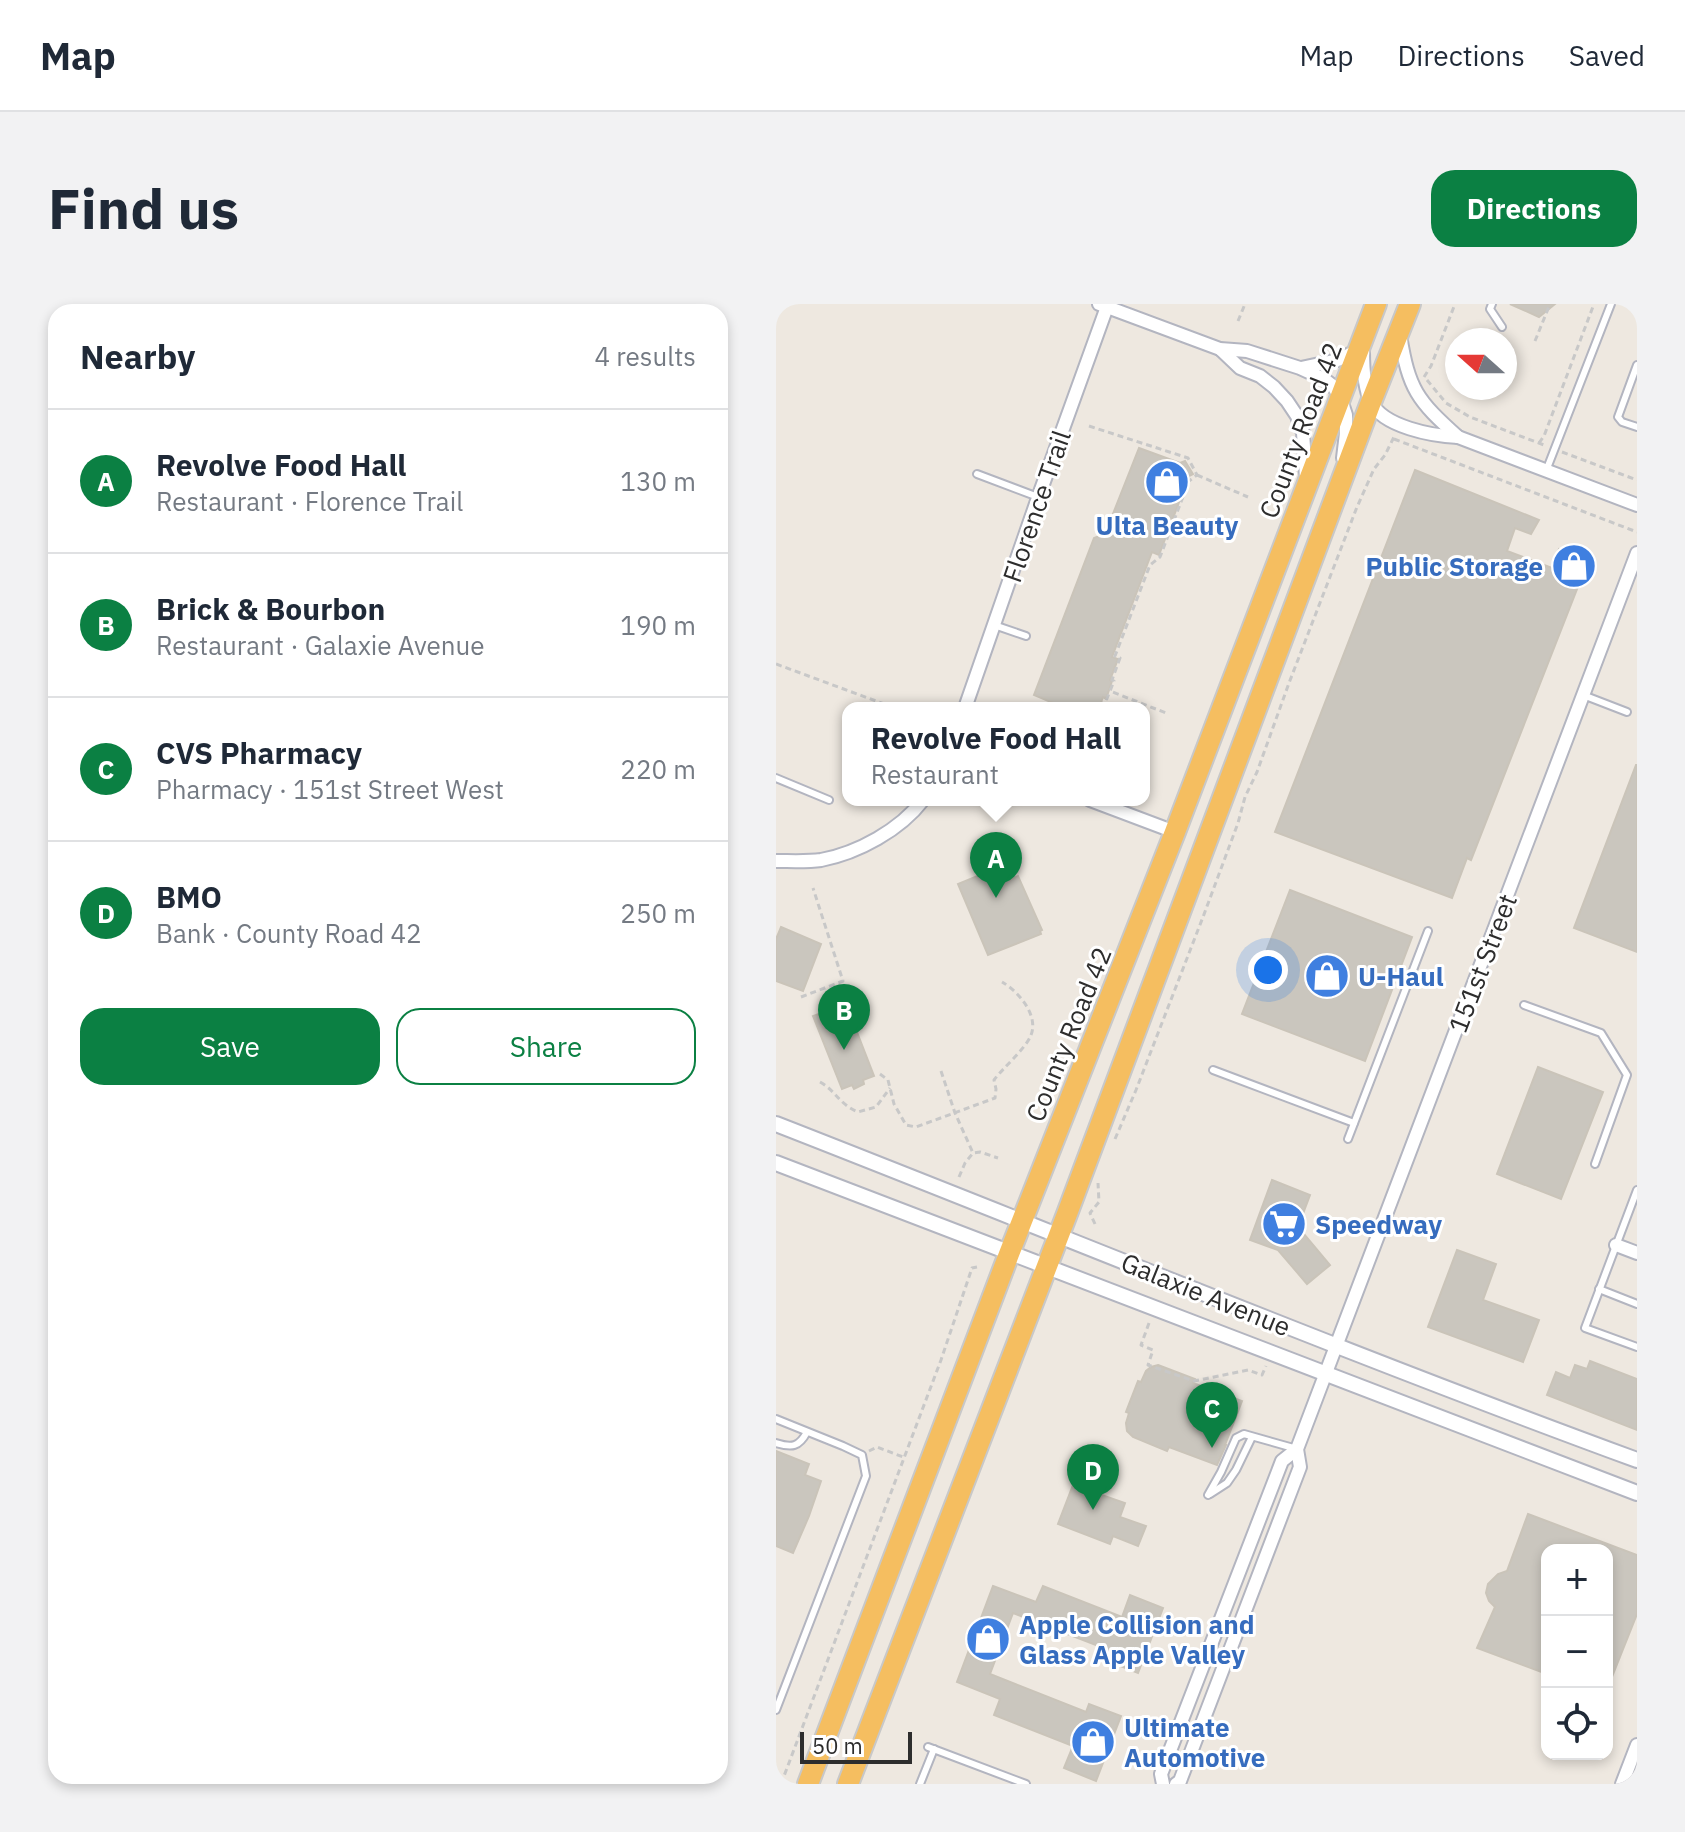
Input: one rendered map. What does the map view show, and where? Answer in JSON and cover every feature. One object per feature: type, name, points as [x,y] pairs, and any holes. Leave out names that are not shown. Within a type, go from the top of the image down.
[{"type":"highway","name":"County Road 42","points":[[808,1784],[1376,304]]},
{"type":"highway","points":[[848,1784],[1047,1267],[1410,304]]},
{"type":"street","points":[[1105,305],[1220,349],[1247,351],[1300,368],[1333,386],[1346,415],[1339,488]]},
{"type":"street","name":"Florence Trail","points":[[967,702],[1105,305]]},
{"type":"street","points":[[1400,332],[1407,375],[1415,391],[1428,409],[1458,437]]},
{"type":"street","points":[[1300,368],[1338,360],[1361,344],[1371,402],[1389,420],[1436,436],[1458,437],[1637,505]]},
{"type":"street","points":[[1220,349],[1240,368],[1260,376],[1274,387],[1292,408],[1303,433],[1306,485]]},
{"type":"street","points":[[1361,428],[1389,420]]},
{"type":"street","name":"151st Street","points":[[1297,1449],[1637,553]]},
{"type":"street","points":[[776,861],[819,860],[874,841],[890,831],[917,806]]},
{"type":"street","points":[[1106,806],[1175,832]]},
{"type":"street","name":"Galaxie Avenue","points":[[776,1124],[1513,1415],[1637,1460]]},
{"type":"street","name":"Galaxie Avenue","points":[[776,1163],[1637,1493]]},
{"type":"street","points":[[1616,1245],[1637,1253]]},
{"type":"street","points":[[1163,1784],[1161,1774],[1282,1461],[1297,1449],[1300,1467],[1180,1781],[1176,1784]]},
{"type":"street","points":[[1622,1784],[1637,1745]]},
{"type":"lane","points":[[1492,304],[1490,309],[1502,327]]},
{"type":"lane","points":[[1546,471],[1611,304]]},
{"type":"lane","points":[[1637,365],[1618,417],[1622,422],[1637,427]]},
{"type":"lane","points":[[977,474],[1038,498]]},
{"type":"lane","points":[[994,625],[1026,636]]},
{"type":"lane","points":[[1583,695],[1627,712]]},
{"type":"lane","points":[[776,778],[829,800]]},
{"type":"lane","points":[[1348,1139],[1428,931]]},
{"type":"lane","points":[[1524,1005],[1601,1033],[1627,1075],[1595,1164]]},
{"type":"lane","points":[[1213,1070],[1354,1123]]},
{"type":"lane","points":[[1636,1194],[1585,1328],[1637,1347]]},
{"type":"lane","points":[[1599,1289],[1637,1304]]},
{"type":"lane","points":[[776,1419],[862,1455],[866,1476],[776,1710]]},
{"type":"lane","points":[[776,1443],[796,1445],[807,1432]]},
{"type":"lane","points":[[1252,1437],[1227,1483],[1208,1495],[1236,1438],[1244,1434],[1297,1449]]},
{"type":"lane","points":[[920,1784],[931,1748],[1026,1784]]},
{"type":"path","points":[[1238,321],[1245,304]]},
{"type":"path","points":[[1415,391],[1431,366],[1455,304]]},
{"type":"path","points":[[1535,341],[1550,304]]},
{"type":"path","points":[[1539,443],[1594,304]]},
{"type":"path","points":[[1424,377],[1446,403],[1470,417],[1637,480]]},
{"type":"path","points":[[1089,426],[1188,458],[1197,475],[1248,497]]},
{"type":"path","points":[[1115,1138],[1203,917],[1245,797],[1357,507],[1374,469],[1393,439],[1637,532]]},
{"type":"path","points":[[1104,702],[1120,658],[1115,656],[1150,565],[1160,557],[1189,481],[1197,475]]},
{"type":"path","points":[[776,664],[879,702]]},
{"type":"path","points":[[1110,691],[1138,702]]},
{"type":"path","points":[[1150,707],[1166,713]]},
{"type":"path","points":[[801,997],[843,981],[813,888]]},
{"type":"path","points":[[880,1074],[888,1080],[894,1104],[906,1125],[916,1127],[995,1098],[994,1080],[1031,1035],[1032,1026],[1025,1003],[1002,982]]},
{"type":"path","points":[[941,1071],[973,1153]]},
{"type":"path","points":[[820,1082],[840,1102],[858,1112],[876,1107],[890,1087]]},
{"type":"path","points":[[959,1177],[973,1153],[998,1158]]},
{"type":"path","points":[[1095,1224],[1090,1213],[1099,1202],[1098,1184]]},
{"type":"path","points":[[781,1784],[941,1360],[972,1268],[977,1267]]},
{"type":"path","points":[[1149,1323],[1141,1345],[1153,1350],[1148,1365],[1194,1381],[1248,1370],[1262,1375],[1266,1366]]},
{"type":"path","points":[[869,1451],[877,1447],[904,1458]]},
{"type":"building","points":[[1510,304],[1555,304],[1539,317]]},
{"type":"building","points":[[1139,448],[1180,463],[1185,461],[1193,474],[1189,476],[1159,555],[1152,552],[1112,657],[1118,659],[1106,699],[1103,697],[1101,702],[1051,702],[1034,695],[1094,538],[1105,534]]},
{"type":"building","points":[[1415,470],[1539,520],[1531,534],[1515,528],[1507,551],[1552,568],[1559,549],[1588,561],[1471,860],[1467,858],[1452,898],[1275,832]]},
{"type":"building","points":[[1637,765],[1637,952],[1574,928]]},
{"type":"building","points":[[1004,865],[1010,880],[1018,876],[1042,930],[1041,934],[988,955],[958,884]]},
{"type":"building","name":"U-Haul","points":[[1290,890],[1412,937],[1365,1061],[1242,1014]]},
{"type":"building","points":[[781,927],[821,944],[803,991],[776,981],[776,939]]},
{"type":"building","points":[[846,1004],[874,1076],[863,1080],[864,1084],[854,1089],[852,1085],[842,1089],[813,1016]]},
{"type":"building","points":[[1538,1067],[1603,1092],[1561,1199],[1497,1174]]},
{"type":"building","points":[[1272,1180],[1310,1195],[1298,1227],[1330,1265],[1307,1284],[1278,1250],[1250,1240]]},
{"type":"building","points":[[1457,1250],[1496,1264],[1483,1300],[1539,1320],[1523,1362],[1428,1327]]},
{"type":"building","points":[[1590,1361],[1637,1379],[1637,1430],[1547,1395],[1556,1372],[1570,1378],[1575,1365],[1587,1369]]},
{"type":"building","points":[[1158,1365],[1195,1379],[1193,1383],[1242,1401],[1217,1465],[1169,1447],[1167,1451],[1133,1437],[1127,1431],[1129,1413],[1126,1412],[1138,1381],[1141,1382],[1151,1367]]},
{"type":"building","points":[[776,1451],[809,1464],[805,1475],[821,1481],[793,1553],[776,1546]]},
{"type":"building","points":[[1073,1485],[1125,1503],[1120,1517],[1146,1526],[1138,1546],[1113,1536],[1110,1544],[1058,1524]]},
{"type":"building","points":[[1528,1514],[1608,1544],[1541,1544],[1541,1672],[1477,1648],[1495,1607],[1486,1593],[1488,1584],[1498,1574],[1507,1571]]},
{"type":"building","points":[[1613,1546],[1637,1555],[1637,1614],[1613,1674]]},
{"type":"building","points":[[993,1586],[1036,1602],[1043,1586],[1122,1617],[1130,1595],[1163,1608],[1138,1673],[1105,1660],[1109,1650],[1013,1613],[990,1674],[1086,1712],[1089,1704],[1121,1716],[1096,1781],[1064,1768],[1073,1746],[994,1715],[1000,1699],[957,1682]]},
{"type":"place","name":"Ulta Beauty","points":[[1167,482]]},
{"type":"place","name":"Public Storage","points":[[1574,566]]},
{"type":"place","name":"Revolve Food Hall","points":[[996,898]]},
{"type":"place","name":"U-Haul","points":[[1327,976]]},
{"type":"place","name":"Brick & Bourbon","points":[[844,1050]]},
{"type":"place","name":"Speedway","points":[[1284,1224]]},
{"type":"place","name":"CVS Pharmacy","points":[[1212,1448]]},
{"type":"place","name":"BMO","points":[[1093,1510]]},
{"type":"place","name":"Apple Collision and Glass Apple Valley","points":[[988,1639]]},
{"type":"place","name":"Ultimate Automotive","points":[[1093,1742]]}]
